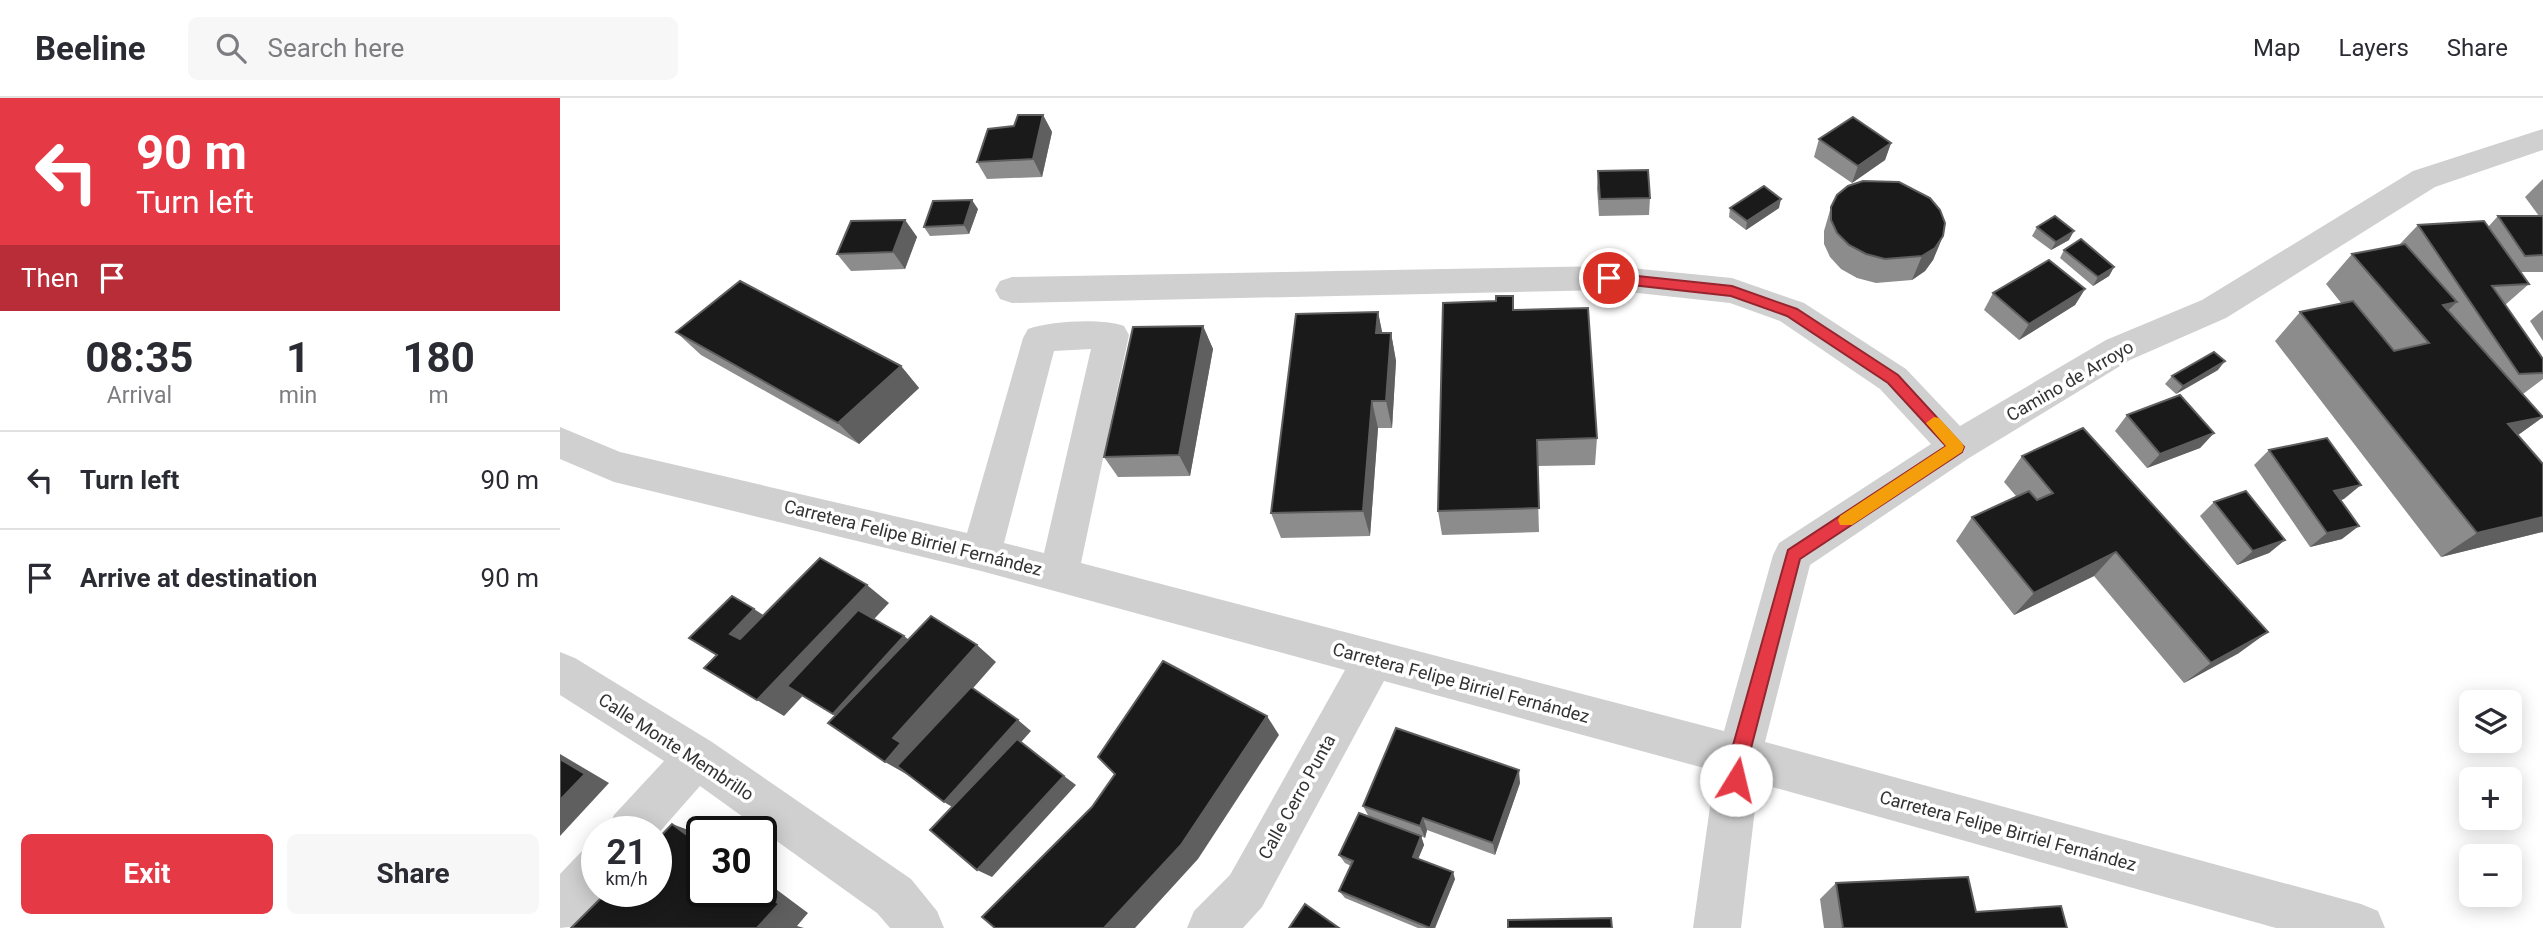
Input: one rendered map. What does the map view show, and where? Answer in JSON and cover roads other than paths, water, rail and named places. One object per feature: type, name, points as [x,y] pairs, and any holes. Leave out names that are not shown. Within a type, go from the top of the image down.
[{"type":"street","name":"Camino de Arroyo","points":[[1717,928],[1740,756],[1793,555],[1956,447],[2118,350],[2214,309],[2424,179],[2543,139]]},
{"type":"street","points":[[1012,290],[1609,278],[1732,291],[1792,312],[1893,379],[1956,447]]},
{"type":"street","points":[[981,554],[1040,338],[1112,335],[1059,575]]},
{"type":"street","name":"Carretera Felipe Birriel Fernández","points":[[560,442],[614,466],[981,554],[1740,756],[2361,928]]},
{"type":"street","name":"Calle Cerro Punta","points":[[1211,928],[1246,891],[1373,660]]},
{"type":"street","name":"Calle Monte Membrillo","points":[[560,672],[697,757],[894,896],[920,928]]},
{"type":"street","points":[[644,816],[697,757]]},
{"type":"street","points":[[560,909],[581,886]]}]
